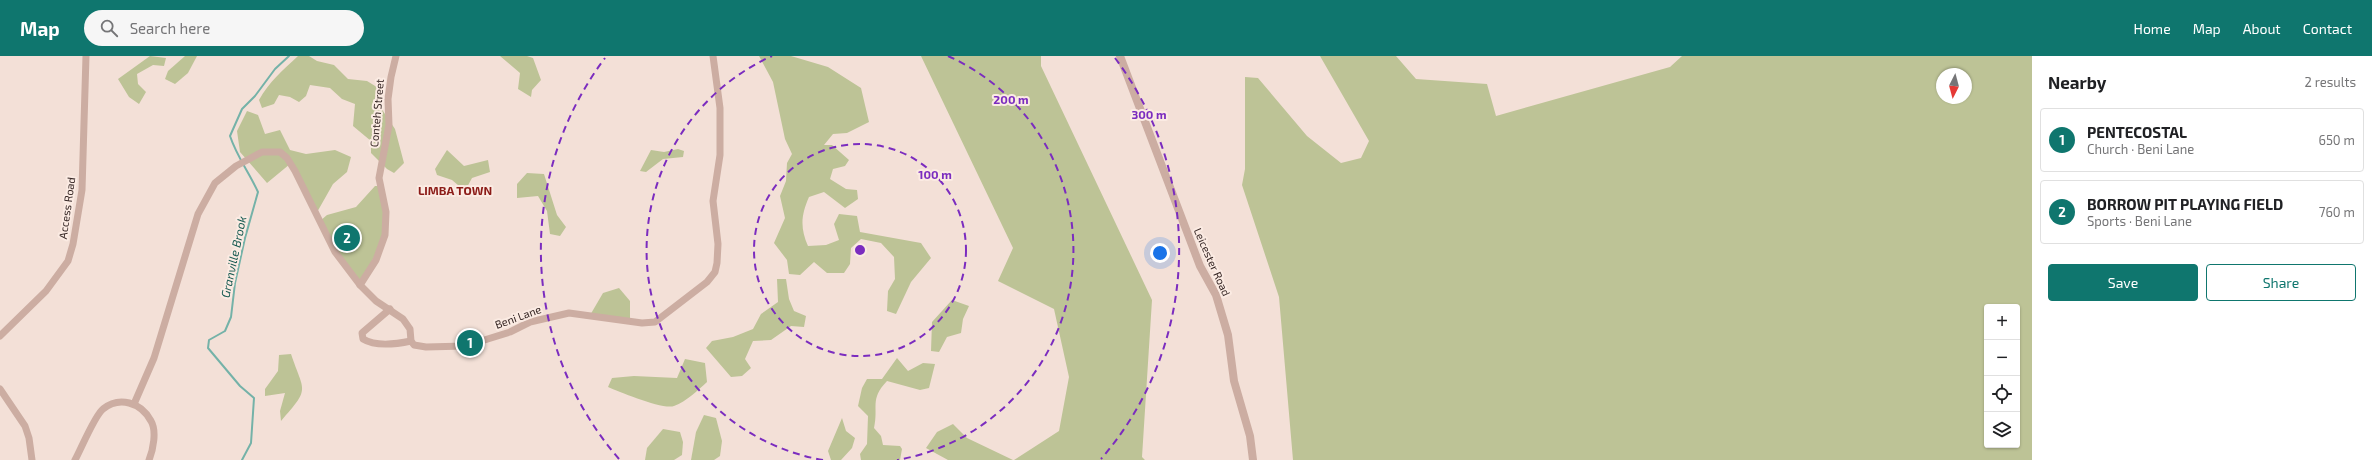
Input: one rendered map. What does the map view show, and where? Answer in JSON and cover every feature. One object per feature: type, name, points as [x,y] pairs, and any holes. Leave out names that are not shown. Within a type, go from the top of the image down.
[{"type":"street","name":"Access Road","points":[[0,336],[46,291],[68,261],[73,244],[82,190],[86,56]]},
{"type":"street","name":"Conteh Street","points":[[360,284],[376,260],[385,235],[386,212],[379,178],[389,125],[388,99],[396,56]]},
{"type":"street","name":"Beni Lane","points":[[411,341],[420,347],[465,346],[510,332],[530,322],[569,313],[642,323],[655,322],[707,282],[715,272],[718,250],[713,201],[720,156],[720,108],[713,56]]},
{"type":"street","name":"Leicester Road","points":[[1120,56],[1200,266],[1216,295],[1231,345],[1234,381],[1250,436],[1253,460]]},
{"type":"street","points":[[134,404],[154,358],[198,214],[215,183],[236,166],[262,152],[280,152],[286,158],[295,171],[335,252],[360,284],[376,301],[390,309],[403,319],[410,329],[411,341],[384,343],[368,342],[363,339],[362,333],[390,309]]},
{"type":"street","points":[[0,389],[25,426],[29,438],[32,460]]},
{"type":"street","points":[[75,460],[101,410],[112,402],[123,401],[134,404],[151,421],[154,439],[149,460]]},
{"type":"green space","points":[[150,56],[166,58],[164,66],[153,65],[137,74],[138,84],[146,92],[139,104],[129,97],[118,79]]},
{"type":"green space","points":[[185,56],[197,56],[188,73],[175,84],[165,79],[168,71]]},
{"type":"green space","points":[[298,56],[309,56],[317,61],[334,65],[348,79],[367,81],[380,89],[383,111],[395,129],[404,163],[394,173],[387,169],[371,153],[371,141],[353,126],[355,104],[342,99],[330,88],[310,85],[306,96],[299,102],[290,97],[279,95],[274,104],[262,108],[259,100],[267,88]]},
{"type":"green space","points":[[500,56],[527,56],[533,58],[541,80],[532,90],[531,97],[518,89],[520,73]]},
{"type":"green space","points":[[759,56],[791,56],[828,67],[861,88],[869,122],[847,133],[833,134],[824,145],[832,145],[849,160],[845,166],[833,169],[830,179],[846,189],[857,190],[858,199],[845,208],[824,192],[809,197],[804,210],[802,222],[805,239],[808,246],[826,245],[839,240],[834,224],[839,214],[857,216],[860,232],[921,243],[931,258],[911,282],[896,314],[887,311],[888,291],[895,279],[894,257],[881,243],[861,239],[851,248],[850,264],[844,273],[827,273],[814,262],[800,275],[789,274],[787,260],[774,243],[785,218],[780,196],[786,181],[787,163],[792,154],[785,139],[773,82]]},
{"type":"green space","points":[[921,56],[1041,56],[1041,66],[1152,300],[1142,457],[1145,460],[1014,460],[1059,431],[1069,377],[1054,309],[998,281],[1013,248]]},
{"type":"green space","points":[[1320,56],[1396,56],[1416,79],[1487,84],[1496,116],[1670,67],[1682,56],[2032,56],[2032,460],[1293,460],[1279,297],[1242,185],[1245,169],[1245,77],[1258,78],[1307,136],[1341,163],[1361,158],[1369,141]]},
{"type":"green space","points":[[247,111],[258,115],[265,134],[280,130],[290,150],[306,154],[335,150],[351,157],[347,172],[333,184],[316,214],[290,164],[267,183],[240,152],[237,131]]},
{"type":"green space","points":[[678,149],[684,151],[683,157],[663,159],[646,172],[640,171],[651,150],[664,152]]},
{"type":"green space","points":[[447,150],[464,166],[488,160],[490,172],[472,178],[465,191],[452,180],[437,175],[435,169]]},
{"type":"green space","points":[[527,173],[544,174],[557,215],[566,227],[560,236],[550,234],[547,211],[538,196],[517,198],[517,184]]},
{"type":"green space","points":[[375,186],[381,186],[385,235],[360,285],[335,252],[320,221],[327,215],[356,207]]},
{"type":"green space","points":[[777,279],[786,279],[789,299],[794,311],[806,316],[804,327],[791,326],[771,340],[753,341],[745,359],[751,368],[742,376],[731,377],[706,348],[712,341],[733,337],[753,329],[761,314],[778,302]]},
{"type":"green space","points":[[619,288],[630,301],[630,320],[589,317],[603,293]]},
{"type":"green space","points":[[952,300],[969,306],[963,319],[961,333],[947,337],[939,352],[931,351],[932,322]]},
{"type":"green space","points":[[291,354],[302,389],[301,395],[297,402],[281,421],[280,411],[285,393],[265,396],[265,389],[278,371],[279,355]]},
{"type":"green space","points":[[897,358],[908,371],[923,363],[935,364],[929,388],[920,390],[887,381],[881,388],[876,398],[874,428],[881,436],[883,445],[900,446],[902,449],[900,460],[861,460],[860,454],[867,444],[868,416],[858,406],[862,388],[867,379],[882,379]]},
{"type":"green space","points":[[685,359],[705,363],[707,382],[688,399],[674,406],[668,407],[651,403],[608,387],[612,378],[634,376],[677,378]]},
{"type":"green space","points":[[704,415],[716,418],[722,441],[720,456],[714,460],[691,460],[696,432]]},
{"type":"green space","points":[[842,418],[846,431],[855,438],[852,448],[841,460],[831,460],[828,451]]},
{"type":"green space","points":[[953,424],[967,438],[1013,460],[948,460],[926,448],[937,432]]},
{"type":"green space","points":[[663,429],[680,432],[683,442],[682,455],[674,460],[645,460],[647,448]]},
{"type":"waterway","name":"Granville Brook","points":[[242,460],[251,443],[254,398],[240,386],[208,348],[209,340],[225,331],[231,317],[235,283],[245,238],[258,192],[236,151],[230,136],[242,109],[255,96],[275,69],[289,56]]},
{"type":"place","name":"BORROW PIT PLAYING FIELD","points":[[347,238]]},
{"type":"place","name":"PENTECOSTAL","points":[[470,343]]},
{"type":"district","name":"LIMBA TOWN","points":[[455,191]]}]
